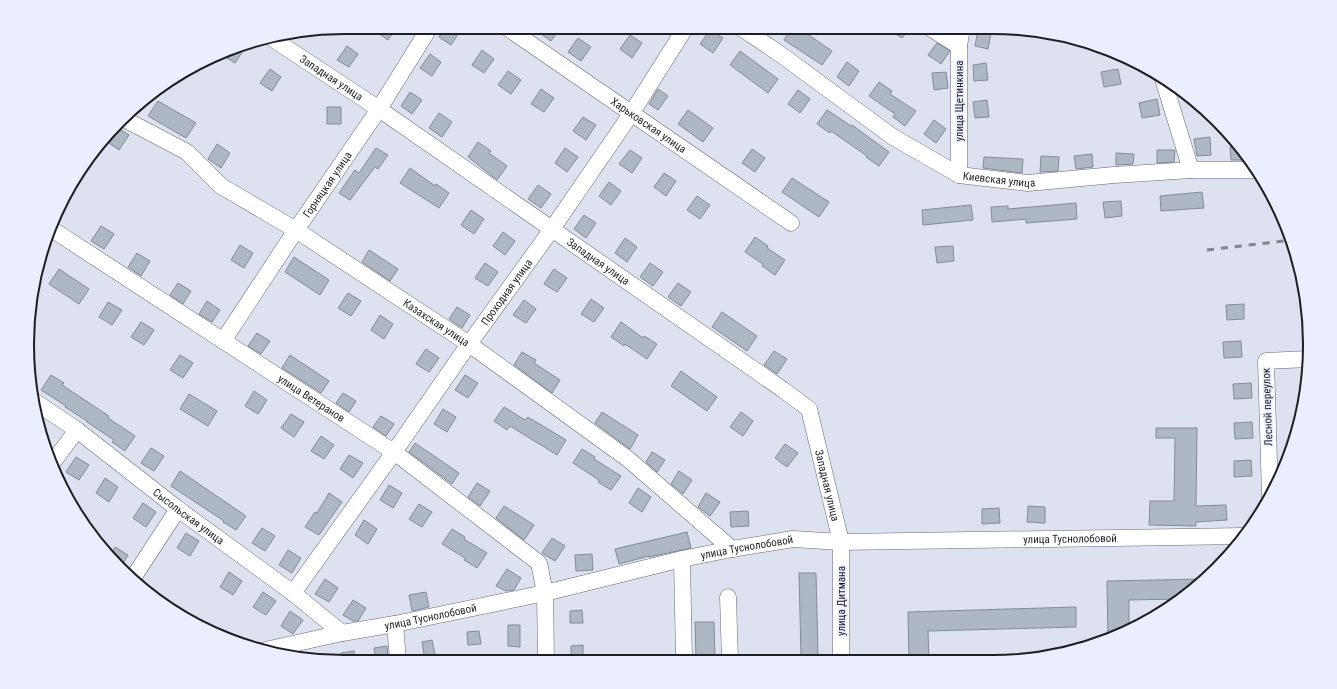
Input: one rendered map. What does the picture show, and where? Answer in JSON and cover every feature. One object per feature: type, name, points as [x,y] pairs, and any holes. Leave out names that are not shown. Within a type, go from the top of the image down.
[{"type":"street","name":"Горняцкая улица","points":[[223,341],[296,230],[379,109],[426,34]]},
{"type":"street","name":"Харьковская улица","points":[[516,34],[791,223]]},
{"type":"street","name":"Проходная улица","points":[[293,593],[552,229],[631,114],[682,34]]},
{"type":"street","name":"Киевская улица","points":[[750,34],[780,54],[892,137],[958,175],[1028,183],[1190,170],[1250,170]]},
{"type":"street","points":[[940,34],[960,46]]},
{"type":"street","name":"улица Щетинкина","points":[[958,175],[961,34]]},
{"type":"street","name":"Западная улица","points":[[277,42],[379,109],[809,409],[841,542]]},
{"type":"street","points":[[1165,86],[1190,170]]},
{"type":"street","name":"Казахская улица","points":[[129,121],[187,152],[221,186],[296,230],[469,344],[628,459],[732,549]]},
{"type":"street","name":"улица Ветеранов","points":[[56,232],[394,452],[538,563],[545,593],[546,655]]},
{"type":"street","name":"Лесной переулок","points":[[1270,484],[1266,361],[1302,359]]},
{"type":"street","name":"Сысольская улица","points":[[40,406],[76,430],[178,509],[293,593],[342,633]]},
{"type":"street","points":[[56,458],[76,430]]},
{"type":"street","points":[[136,574],[178,509]]},
{"type":"street","name":"улица Туснолобовой","points":[[297,650],[342,633],[395,624],[545,593],[682,559],[793,539],[841,542],[1237,536]]},
{"type":"street","name":"улица Дитмана","points":[[841,542],[841,655]]},
{"type":"street","points":[[682,559],[684,655]]},
{"type":"street","points":[[728,597],[730,655]]},
{"type":"street","points":[[395,624],[398,655]]},
{"type":"building","points":[[379,34],[392,34],[388,40]]},
{"type":"building","points":[[441,34],[458,34],[451,45],[439,37]]},
{"type":"building","points":[[541,34],[556,34],[551,41]]},
{"type":"building","points":[[707,34],[716,34],[723,38],[713,53],[700,44]]},
{"type":"building","points":[[788,34],[807,34],[832,51],[822,65],[784,40]]},
{"type":"building","points":[[896,34],[905,34],[902,38]]},
{"type":"building","points":[[977,34],[991,34],[988,49],[975,46]]},
{"type":"building","points":[[630,35],[642,43],[632,58],[620,49]]},
{"type":"building","points":[[578,38],[591,47],[581,61],[568,52]]},
{"type":"building","points":[[937,43],[950,51],[941,64],[928,55]]},
{"type":"building","points":[[347,46],[358,54],[349,67],[337,60]]},
{"type":"building","points":[[482,50],[494,59],[484,73],[472,65]]},
{"type":"building","points":[[243,51],[235,63],[227,58]]},
{"type":"building","points":[[740,51],[778,79],[768,93],[730,65]]},
{"type":"building","points":[[430,54],[441,62],[432,76],[420,68]]},
{"type":"building","points":[[847,62],[859,71],[849,86],[837,77]]},
{"type":"building","points":[[986,63],[988,80],[974,81],[973,65]]},
{"type":"building","points":[[270,69],[281,77],[272,91],[260,83]]},
{"type":"building","points":[[1118,69],[1121,84],[1104,87],[1101,72]]},
{"type":"building","points":[[508,71],[521,80],[511,94],[498,85]]},
{"type":"building","points":[[946,72],[948,88],[934,90],[932,73]]},
{"type":"building","points":[[879,82],[892,91],[890,94],[916,111],[905,126],[893,117],[895,114],[869,96]]},
{"type":"building","points":[[541,89],[554,98],[544,112],[531,104]]},
{"type":"building","points":[[658,89],[668,96],[658,110],[649,104]]},
{"type":"building","points":[[798,90],[810,99],[800,113],[788,104]]},
{"type":"building","points":[[410,92],[422,100],[412,114],[401,106]]},
{"type":"building","points":[[1157,99],[1160,115],[1142,118],[1139,103]]},
{"type":"building","points":[[987,100],[989,117],[975,118],[973,102]]},
{"type":"building","points":[[158,101],[196,123],[186,138],[148,116]]},
{"type":"building","points":[[327,107],[341,107],[341,124],[327,124]]},
{"type":"building","points":[[688,110],[713,128],[703,142],[678,124]]},
{"type":"building","points":[[827,110],[851,126],[852,125],[889,152],[879,166],[831,131],[830,133],[817,124]]},
{"type":"building","points":[[439,113],[452,122],[442,137],[429,128]]},
{"type":"building","points":[[583,117],[596,125],[586,140],[573,131]]},
{"type":"building","points":[[934,120],[946,129],[936,143],[924,134]]},
{"type":"building","points":[[121,130],[129,135],[119,150],[109,143]]},
{"type":"building","points":[[1210,137],[1211,155],[1197,156],[1194,139]]},
{"type":"building","points":[[478,142],[491,151],[489,153],[507,166],[497,180],[468,157]]},
{"type":"building","points":[[217,144],[230,153],[221,168],[208,159]]},
{"type":"building","points":[[1230,147],[1232,147],[1243,160],[1231,160]]},
{"type":"building","points":[[376,148],[388,155],[378,169],[375,167],[350,200],[339,193],[355,170],[359,173]]},
{"type":"building","points":[[565,148],[578,157],[567,172],[555,163]]},
{"type":"building","points":[[752,149],[765,158],[755,172],[742,163]]},
{"type":"building","points":[[630,150],[642,158],[632,173],[619,164]]},
{"type":"building","points":[[1157,150],[1175,150],[1174,162],[1157,163]]},
{"type":"building","points":[[1116,153],[1134,154],[1133,164],[1116,165]]},
{"type":"building","points":[[1092,154],[1093,167],[1076,169],[1074,156]]},
{"type":"building","points":[[1041,156],[1059,157],[1058,171],[1040,172]]},
{"type":"building","points":[[984,157],[1023,159],[1022,173],[983,168]]},
{"type":"building","points":[[410,168],[435,186],[436,184],[449,193],[439,208],[400,183]]},
{"type":"building","points":[[664,173],[676,181],[666,196],[654,187]]},
{"type":"building","points":[[792,178],[829,202],[819,217],[782,192]]},
{"type":"building","points":[[609,182],[621,191],[611,205],[599,196]]},
{"type":"building","points":[[538,185],[551,194],[541,208],[528,199]]},
{"type":"building","points":[[1202,192],[1204,208],[1161,211],[1160,196]]},
{"type":"building","points":[[697,196],[710,205],[700,219],[687,210]]},
{"type":"building","points":[[1121,201],[1122,216],[1105,218],[1103,202]]},
{"type":"building","points":[[1076,203],[1077,219],[1026,223],[1026,219],[992,222],[991,207],[1008,206],[1008,209]]},
{"type":"building","points":[[971,205],[973,220],[923,225],[922,210]]},
{"type":"building","points":[[471,210],[484,219],[474,234],[461,225]]},
{"type":"building","points":[[584,215],[596,223],[586,238],[574,229]]},
{"type":"building","points":[[101,226],[114,234],[104,249],[91,241]]},
{"type":"building","points":[[503,232],[515,241],[505,255],[493,246]]},
{"type":"building","points":[[755,237],[768,246],[767,248],[785,260],[775,275],[762,266],[763,264],[745,252]]},
{"type":"building","points":[[625,238],[637,247],[627,262],[615,253]]},
{"type":"building","points":[[240,245],[253,253],[244,268],[231,260]]},
{"type":"building","points":[[953,246],[954,261],[937,263],[935,247]]},
{"type":"building","points":[[369,250],[398,269],[390,281],[362,262]]},
{"type":"building","points":[[137,253],[150,261],[141,276],[128,267]]},
{"type":"building","points":[[294,257],[329,280],[320,295],[285,272]]},
{"type":"building","points":[[485,263],[498,272],[488,286],[475,278]]},
{"type":"building","points":[[650,263],[663,272],[653,286],[640,277]]},
{"type":"building","points":[[59,269],[89,289],[79,304],[49,284]]},
{"type":"building","points":[[554,269],[567,278],[557,292],[544,284]]},
{"type":"building","points":[[178,283],[191,291],[183,304],[170,295]]},
{"type":"building","points":[[678,283],[691,292],[681,306],[668,297]]},
{"type":"building","points":[[348,293],[361,301],[351,316],[338,308]]},
{"type":"building","points":[[591,299],[604,308],[594,322],[581,314]]},
{"type":"building","points":[[524,300],[536,309],[526,323],[513,315]]},
{"type":"building","points":[[207,301],[220,310],[212,322],[199,314]]},
{"type":"building","points":[[108,302],[122,310],[112,325],[99,317]]},
{"type":"building","points":[[1244,304],[1244,319],[1227,320],[1226,305]]},
{"type":"building","points":[[457,307],[470,315],[462,328],[449,319]]},
{"type":"building","points":[[722,312],[757,336],[747,351],[712,327]]},
{"type":"building","points":[[380,315],[393,324],[384,339],[371,330]]},
{"type":"building","points":[[141,322],[154,330],[144,345],[131,337]]},
{"type":"building","points":[[621,322],[643,338],[644,336],[657,344],[647,359],[625,344],[624,346],[611,337]]},
{"type":"building","points":[[257,333],[270,341],[261,354],[248,346]]},
{"type":"building","points":[[1241,341],[1242,357],[1224,358],[1223,342]]},
{"type":"building","points":[[426,349],[439,358],[429,372],[416,364]]},
{"type":"building","points":[[774,351],[787,359],[777,374],[764,365]]},
{"type":"building","points":[[522,352],[536,360],[534,363],[560,380],[552,393],[514,365]]},
{"type":"building","points":[[180,355],[193,363],[183,378],[170,370]]},
{"type":"building","points":[[290,355],[329,381],[321,393],[282,368]]},
{"type":"building","points":[[681,371],[717,397],[707,411],[671,386]]},
{"type":"building","points":[[51,375],[64,383],[62,385],[109,416],[108,418],[135,436],[125,451],[112,442],[114,440],[41,390]]},
{"type":"building","points":[[465,375],[478,383],[468,398],[455,390]]},
{"type":"building","points":[[1251,383],[1252,398],[1234,399],[1233,384]]},
{"type":"building","points":[[254,391],[267,400],[258,414],[245,406]]},
{"type":"building","points":[[343,393],[356,401],[349,412],[336,403]]},
{"type":"building","points":[[189,394],[217,411],[208,426],[180,409]]},
{"type":"building","points":[[504,407],[525,420],[528,417],[566,440],[557,455],[510,426],[507,430],[494,421]]},
{"type":"building","points":[[443,409],[456,417],[447,432],[434,424]]},
{"type":"building","points":[[602,412],[638,435],[630,449],[595,423]]},
{"type":"building","points":[[741,412],[753,421],[743,436],[730,427]]},
{"type":"building","points":[[291,414],[304,422],[294,437],[281,428]]},
{"type":"building","points":[[381,416],[394,424],[386,436],[373,427]]},
{"type":"building","points":[[1252,422],[1253,438],[1235,439],[1234,423]]},
{"type":"building","points":[[1156,428],[1197,428],[1196,506],[1226,505],[1227,520],[1196,522],[1196,526],[1149,525],[1150,501],[1174,501],[1175,438],[1156,438]]},
{"type":"building","points":[[321,436],[334,445],[324,459],[311,451]]},
{"type":"building","points":[[415,443],[459,473],[452,484],[409,452]]},
{"type":"building","points":[[785,444],[798,453],[787,467],[775,458]]},
{"type":"building","points":[[151,448],[164,456],[154,471],[141,463]]},
{"type":"building","points":[[582,449],[595,457],[594,459],[621,476],[611,490],[598,482],[599,480],[573,463]]},
{"type":"building","points":[[652,452],[665,460],[657,472],[646,462]]},
{"type":"building","points":[[349,455],[363,463],[353,478],[340,469]]},
{"type":"building","points":[[76,457],[89,465],[79,480],[66,472]]},
{"type":"building","points":[[1251,460],[1252,476],[1234,477],[1234,461]]},
{"type":"building","points":[[180,471],[246,516],[236,530],[171,486]]},
{"type":"building","points":[[679,471],[692,480],[683,494],[671,484]]},
{"type":"building","points":[[105,478],[118,487],[109,502],[96,493]]},
{"type":"building","points":[[477,483],[490,491],[480,506],[468,497]]},
{"type":"building","points":[[389,485],[402,493],[393,508],[380,500]]},
{"type":"building","points":[[638,488],[651,497],[642,512],[629,503]]},
{"type":"building","points":[[329,493],[342,502],[319,535],[305,527],[315,512],[317,513]]},
{"type":"building","points":[[706,493],[720,502],[710,516],[698,507]]},
{"type":"building","points":[[143,503],[156,512],[146,527],[133,518]]},
{"type":"building","points":[[419,504],[432,512],[422,527],[409,519]]},
{"type":"building","points":[[504,506],[534,525],[524,540],[496,518]]},
{"type":"building","points":[[1028,506],[1045,507],[1045,523],[1027,522]]},
{"type":"building","points":[[999,508],[1000,523],[982,524],[982,509]]},
{"type":"building","points":[[748,511],[749,526],[731,527],[730,512]]},
{"type":"building","points":[[364,520],[377,529],[368,544],[355,535]]},
{"type":"building","points":[[262,528],[275,536],[265,551],[252,543]]},
{"type":"building","points":[[452,529],[465,537],[464,539],[487,553],[477,568],[464,560],[465,558],[442,544]]},
{"type":"building","points":[[687,532],[691,548],[649,556],[619,564],[615,549]]},
{"type":"building","points":[[186,533],[199,541],[190,556],[177,548]]},
{"type":"building","points":[[552,538],[565,546],[555,561],[542,553]]},
{"type":"building","points":[[115,547],[128,555],[124,563],[113,551]]},
{"type":"building","points":[[288,550],[301,558],[292,573],[279,565]]},
{"type":"building","points":[[592,554],[593,570],[576,571],[575,555]]},
{"type":"building","points":[[507,569],[521,578],[514,590],[506,591],[496,586]]},
{"type":"building","points":[[229,572],[242,581],[233,595],[220,587]]},
{"type":"building","points":[[799,573],[816,573],[818,655],[801,655]]},
{"type":"building","points":[[325,579],[338,588],[329,602],[315,594]]},
{"type":"building","points":[[1196,579],[1170,599],[1129,600],[1129,623],[1108,632],[1107,581]]},
{"type":"building","points":[[263,592],[276,601],[266,615],[253,607]]},
{"type":"building","points":[[426,592],[429,607],[412,611],[409,595]]},
{"type":"building","points":[[353,600],[366,608],[358,621],[353,621],[343,615]]},
{"type":"building","points":[[1076,607],[1076,627],[928,631],[929,655],[909,655],[908,612]]},
{"type":"building","points":[[582,610],[583,623],[570,623],[570,611]]},
{"type":"building","points":[[290,611],[303,620],[293,634],[281,626]]},
{"type":"building","points":[[695,622],[714,622],[715,655],[696,655]]},
{"type":"building","points":[[508,625],[520,625],[520,647],[508,646]]},
{"type":"building","points":[[479,631],[481,644],[468,645],[467,632]]},
{"type":"building","points":[[432,640],[435,655],[424,655],[422,642]]},
{"type":"building","points":[[583,645],[583,655],[571,655],[571,646]]},
{"type":"building","points":[[387,646],[388,655],[375,655],[374,648]]},
{"type":"building","points":[[354,651],[355,655],[341,655],[341,653]]},
{"type":"railway","points":[[1207,250],[1285,241]]}]
